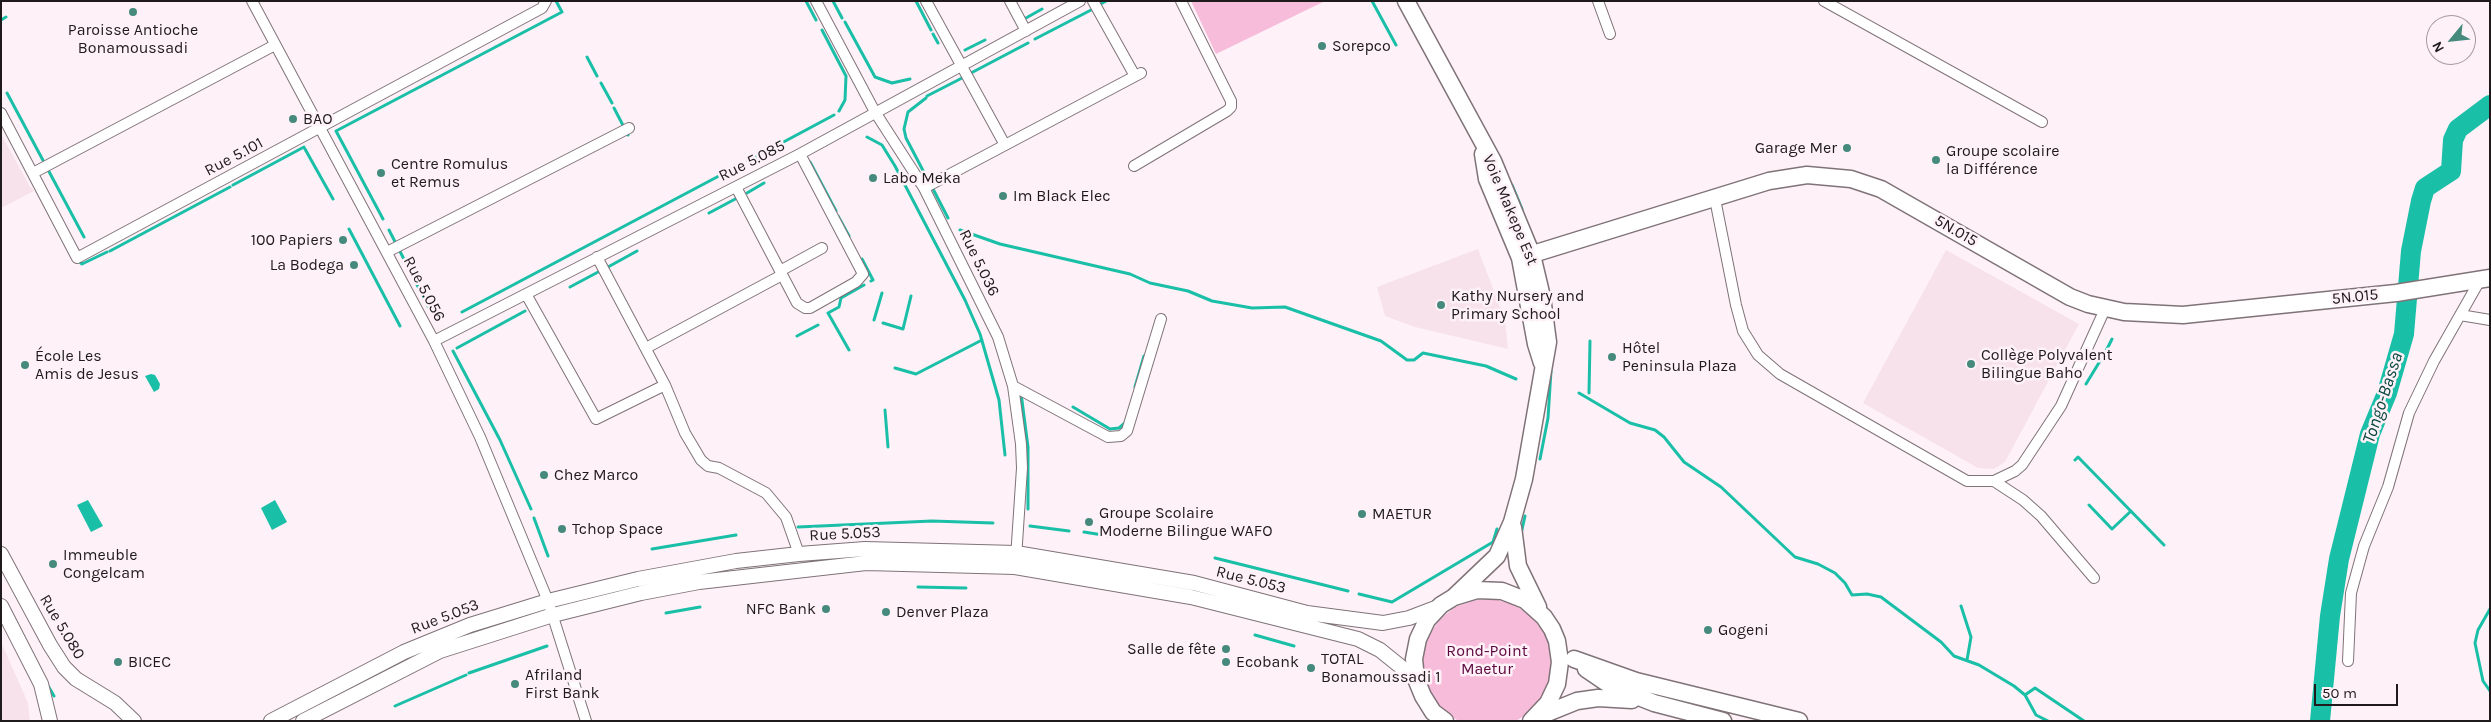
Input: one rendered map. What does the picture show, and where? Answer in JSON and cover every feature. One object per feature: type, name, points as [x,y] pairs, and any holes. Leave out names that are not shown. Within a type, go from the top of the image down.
[{"type":"main road","name":"Voie Makepe Est","points":[[1406,1],[1482,144],[1487,179],[1526,257],[1536,344],[1543,365],[1524,479],[1512,522]]},
{"type":"main road","name":"5N.015","points":[[1526,257],[1769,181],[1807,175],[1826,175],[1865,183],[1897,196],[2070,297],[2105,308],[2144,314],[2183,314],[2396,293],[2485,279]]},
{"type":"main road","points":[[1438,718],[1422,696],[1416,679],[1414,659],[1418,638],[1427,620],[1496,556],[1512,522]]},
{"type":"main road","points":[[1512,522],[1518,566],[1557,641],[1574,659],[1611,686],[1654,703]]},
{"type":"main road","name":"Rue 5.053","points":[[271,721],[434,638],[548,601],[668,573],[799,554],[866,548],[1016,560],[1194,584],[1306,613],[1383,623],[1409,618],[1447,601]]},
{"type":"main road","name":"Rue 5.080","points":[[1,554],[50,646],[64,667],[76,679],[115,703],[134,721]]},
{"type":"main road","name":"Rue 5.053","points":[[303,721],[440,651],[553,615],[670,587],[780,571],[866,563],[1016,560],[1191,597],[1358,639],[1380,650],[1416,679]]},
{"type":"main road","points":[[1447,601],[1477,590],[1502,591],[1525,600],[1544,617]]},
{"type":"main road","points":[[1,606],[42,684],[50,721]]},
{"type":"main road","points":[[1533,720],[1548,703],[1557,684],[1560,662],[1557,641]]},
{"type":"main road","points":[[1574,659],[1636,680],[1799,721]]},
{"type":"main road","points":[[1533,720],[1553,708],[1576,700],[1622,698],[1654,703],[1723,721]]},
{"type":"street","name":"Rue 5.056","points":[[252,1],[434,341],[508,501],[553,615],[586,721]]},
{"type":"street","name":"Rue 5.101","points":[[1,113],[77,258],[542,8],[546,1]]},
{"type":"street","name":"Rue 5.036","points":[[816,1],[875,112],[924,188],[998,337],[1013,386],[1019,420],[1022,468],[1016,560]]},
{"type":"street","points":[[926,1],[1005,146]]},
{"type":"street","points":[[1010,1],[1026,31]]},
{"type":"street","name":"Rue 5.085","points":[[434,341],[800,154],[1080,1]]},
{"type":"street","points":[[924,188],[1138,74],[1093,1]]},
{"type":"street","points":[[1134,166],[1227,112],[1231,107],[1231,101],[1181,1]]},
{"type":"street","points":[[1598,1],[1610,34]]},
{"type":"street","points":[[1824,1],[2042,122]]},
{"type":"street","points":[[33,173],[275,45]]},
{"type":"street","points":[[387,252],[629,128]]},
{"type":"street","points":[[736,187],[797,302],[805,308],[810,308],[856,282],[863,274],[800,154]]},
{"type":"street","points":[[1715,198],[1736,306],[1744,332],[1758,355],[1780,374],[1967,481],[1994,481],[2015,471],[2049,426],[2061,406],[2105,308]]},
{"type":"street","points":[[646,348],[822,248]]},
{"type":"street","points":[[598,257],[665,385],[685,433],[701,460],[708,466],[719,468],[766,493],[786,517],[799,554]]},
{"type":"street","points":[[2348,661],[2352,593],[2364,546],[2388,487],[2415,397],[2460,315],[2485,279]]},
{"type":"street","points":[[526,294],[596,419],[665,385]]},
{"type":"street","points":[[2460,315],[2490,320]]},
{"type":"street","points":[[1013,386],[1108,437],[1121,436],[1127,431],[1161,319]]},
{"type":"street","points":[[1994,481],[2023,500],[2041,516],[2094,578]]},
{"type":"shaded area","points":[[1,134],[34,191],[1,208]]},
{"type":"shaded area","name":"Kathy Nursery and Primary School","points":[[1478,249],[1505,320],[1508,349],[1415,327],[1385,316],[1377,287]]},
{"type":"shaded area","name":"Collège Polyvalent Bilingue Baho","points":[[1946,250],[2079,324],[2005,462],[1994,469],[1978,468],[1863,403]]},
{"type":"shaded area","points":[[155,375],[160,384],[159,389],[154,392],[145,376]]},
{"type":"shaded area","points":[[88,500],[103,526],[91,532],[77,505]]},
{"type":"shaded area","points":[[275,500],[287,522],[272,530],[261,508]]},
{"type":"shaded area","points":[[1,642],[28,703],[30,721],[1,721]]},
{"type":"green space","points":[[1191,1],[1325,1],[1216,54]]},
{"type":"green space","name":"Rond-Point Maetur","points":[[1495,599],[1515,605],[1532,617],[1545,634],[1551,654],[1551,675],[1543,696],[1529,713],[1516,721],[1459,721],[1448,715],[1433,699],[1424,678],[1423,657],[1428,637],[1439,620],[1455,607],[1475,600]]},
{"type":"waterway","points":[[383,219],[336,131],[562,12],[556,1]]},
{"type":"waterway","points":[[806,1],[816,20]]},
{"type":"waterway","points":[[833,1],[842,18]]},
{"type":"waterway","points":[[916,1],[931,30]]},
{"type":"waterway","points":[[1099,5],[1106,1]]},
{"type":"waterway","points":[[1372,1],[1396,45]]},
{"type":"waterway","points":[[1026,18],[1042,9]]},
{"type":"waterway","points":[[1035,39],[1093,9]]},
{"type":"waterway","points":[[1,20],[6,17]]},
{"type":"waterway","points":[[845,22],[875,77],[892,83],[910,79]]},
{"type":"waterway","points":[[822,30],[846,76],[845,100],[839,111]]},
{"type":"waterway","points":[[933,34],[938,43]]},
{"type":"waterway","points":[[965,50],[985,40]]},
{"type":"waterway","points":[[971,73],[1028,43]]},
{"type":"waterway","points":[[587,57],[597,76]]},
{"type":"waterway","points":[[927,96],[964,77]]},
{"type":"waterway","points":[[601,83],[612,103]]},
{"type":"waterway","points":[[7,93],[84,237]]},
{"type":"waterway","points":[[926,98],[908,112],[904,129],[906,138],[929,182]]},
{"type":"waterway","name":"Tongo-Bassa","points":[[2320,721],[2330,616],[2339,559],[2370,434],[2387,393],[2404,334],[2411,251],[2421,201],[2425,188],[2451,171],[2453,140],[2458,129],[2490,105]]},
{"type":"waterway","points":[[614,108],[628,135]]},
{"type":"waterway","points":[[748,161],[834,115]]},
{"type":"waterway","points":[[867,137],[882,145],[895,166],[965,300],[980,334],[999,400],[1005,455]]},
{"type":"waterway","points":[[233,185],[304,147]]},
{"type":"waterway","points":[[305,149],[333,199]]},
{"type":"waterway","points":[[810,162],[836,211]]},
{"type":"waterway","points":[[462,312],[734,168]]},
{"type":"waterway","points":[[747,193],[764,183]]},
{"type":"waterway","points":[[1512,185],[1522,209]]},
{"type":"waterway","points":[[110,251],[230,187]]},
{"type":"waterway","points":[[932,187],[948,218]]},
{"type":"waterway","points":[[709,213],[739,197]]},
{"type":"waterway","points":[[838,216],[849,236]]},
{"type":"waterway","points":[[349,229],[400,326]]},
{"type":"waterway","points":[[389,230],[431,312]]},
{"type":"waterway","points":[[960,230],[1000,244],[1130,274],[1150,283],[1188,291],[1212,301],[1252,308],[1285,307],[1381,341],[1407,360],[1414,360],[1423,353],[1486,366],[1516,379]]},
{"type":"waterway","points":[[608,267],[637,251]]},
{"type":"waterway","points":[[77,260],[82,264],[107,252]]},
{"type":"waterway","points":[[862,259],[873,280],[871,281]]},
{"type":"waterway","points":[[570,287],[600,271]]},
{"type":"waterway","points":[[849,350],[828,313],[839,307],[841,298],[864,285]]},
{"type":"waterway","points":[[874,320],[882,293]]},
{"type":"waterway","points":[[883,323],[903,329],[911,296]]},
{"type":"waterway","points":[[457,348],[525,311]]},
{"type":"waterway","points":[[797,336],[818,325]]},
{"type":"waterway","points":[[2105,353],[2112,339]]},
{"type":"waterway","points":[[895,368],[916,374],[982,340]]},
{"type":"waterway","points":[[1589,393],[1590,341]]},
{"type":"waterway","points":[[453,351],[500,440],[531,509]]},
{"type":"waterway","points":[[1135,387],[1144,356]]},
{"type":"waterway","points":[[2086,384],[2100,361]]},
{"type":"waterway","points":[[1540,459],[1548,418],[1551,371]]},
{"type":"waterway","points":[[1021,393],[1028,447],[1028,509]]},
{"type":"waterway","points":[[1579,393],[1630,423],[1655,430],[1664,437],[1684,462],[1721,487],[1795,557],[1818,564],[1835,573],[1845,583],[1852,595],[1867,594],[1881,597],[1941,642],[1954,656],[1979,665],[2014,686],[2025,695],[2036,715],[2048,721]]},
{"type":"waterway","points":[[1073,407],[1110,429],[1119,428],[1126,422]]},
{"type":"waterway","points":[[885,410],[888,447]]},
{"type":"waterway","points":[[2075,460],[2078,457],[2164,545]]},
{"type":"waterway","points":[[2089,505],[2112,529],[2131,511]]},
{"type":"waterway","points":[[1521,534],[1525,516]]},
{"type":"waterway","points":[[534,518],[548,556]]},
{"type":"waterway","points":[[798,527],[932,521],[993,523]]},
{"type":"waterway","points":[[1030,526],[1069,531]]},
{"type":"waterway","points":[[1359,594],[1392,602],[1493,542],[1497,529]]},
{"type":"waterway","points":[[1084,532],[1109,536]]},
{"type":"waterway","points":[[652,549],[736,535]]},
{"type":"waterway","points":[[1215,558],[1348,591]]},
{"type":"waterway","points":[[635,587],[646,584]]},
{"type":"waterway","points":[[918,587],[966,588]]},
{"type":"waterway","points":[[572,603],[617,591]]},
{"type":"waterway","points":[[1961,606],[1971,637],[1967,660]]},
{"type":"waterway","points":[[666,613],[700,607]]},
{"type":"waterway","points":[[2490,609],[2478,630],[2475,643],[2483,681],[2490,691]]},
{"type":"waterway","points":[[1255,635],[1294,646]]},
{"type":"waterway","points":[[469,673],[547,646]]},
{"type":"waterway","points":[[395,706],[466,675]]},
{"type":"waterway","points":[[47,684],[54,696]]},
{"type":"waterway","points":[[2025,695],[2035,688],[2084,721]]},
{"type":"place","name":"Paroisse Antioche Bonamoussadi","points":[[133,12]]},
{"type":"place","name":"Sorepco","points":[[1322,46]]},
{"type":"place","name":"BAO","points":[[293,119]]},
{"type":"place","name":"Garage Mer","points":[[1847,148]]},
{"type":"place","name":"Groupe scolaire la Différence","points":[[1936,160]]},
{"type":"place","name":"Centre Romulus et Remus","points":[[381,173]]},
{"type":"place","name":"Labo Meka","points":[[873,178]]},
{"type":"place","name":"Im Black Elec","points":[[1003,196]]},
{"type":"place","name":"100 Papiers","points":[[343,240]]},
{"type":"place","name":"La Bodega","points":[[354,265]]},
{"type":"place","name":"Kathy Nursery and Primary School","points":[[1441,305]]},
{"type":"place","name":"Hôtel Peninsula Plaza","points":[[1612,357]]},
{"type":"place","name":"Collège Polyvalent Bilingue Baho","points":[[1971,364]]},
{"type":"place","name":"École Les Amis de Jesus","points":[[25,365]]},
{"type":"place","name":"Chez Marco","points":[[544,475]]},
{"type":"place","name":"MAETUR","points":[[1362,514]]},
{"type":"place","name":"Groupe Scolaire Moderne Bilingue WAFO","points":[[1089,522]]},
{"type":"place","name":"Tchop Space","points":[[562,529]]},
{"type":"place","name":"Immeuble Congelcam","points":[[53,564]]},
{"type":"place","name":"NFC Bank","points":[[826,609]]},
{"type":"place","name":"Denver Plaza","points":[[886,612]]},
{"type":"place","name":"Gogeni","points":[[1708,630]]},
{"type":"place","name":"Salle de fête","points":[[1226,649]]},
{"type":"place","name":"BICEC","points":[[118,662]]},
{"type":"place","name":"Ecobank","points":[[1226,662]]},
{"type":"place","name":"TOTAL Bonamoussadi 1","points":[[1311,668]]},
{"type":"place","name":"Afriland First Bank","points":[[515,684]]}]
